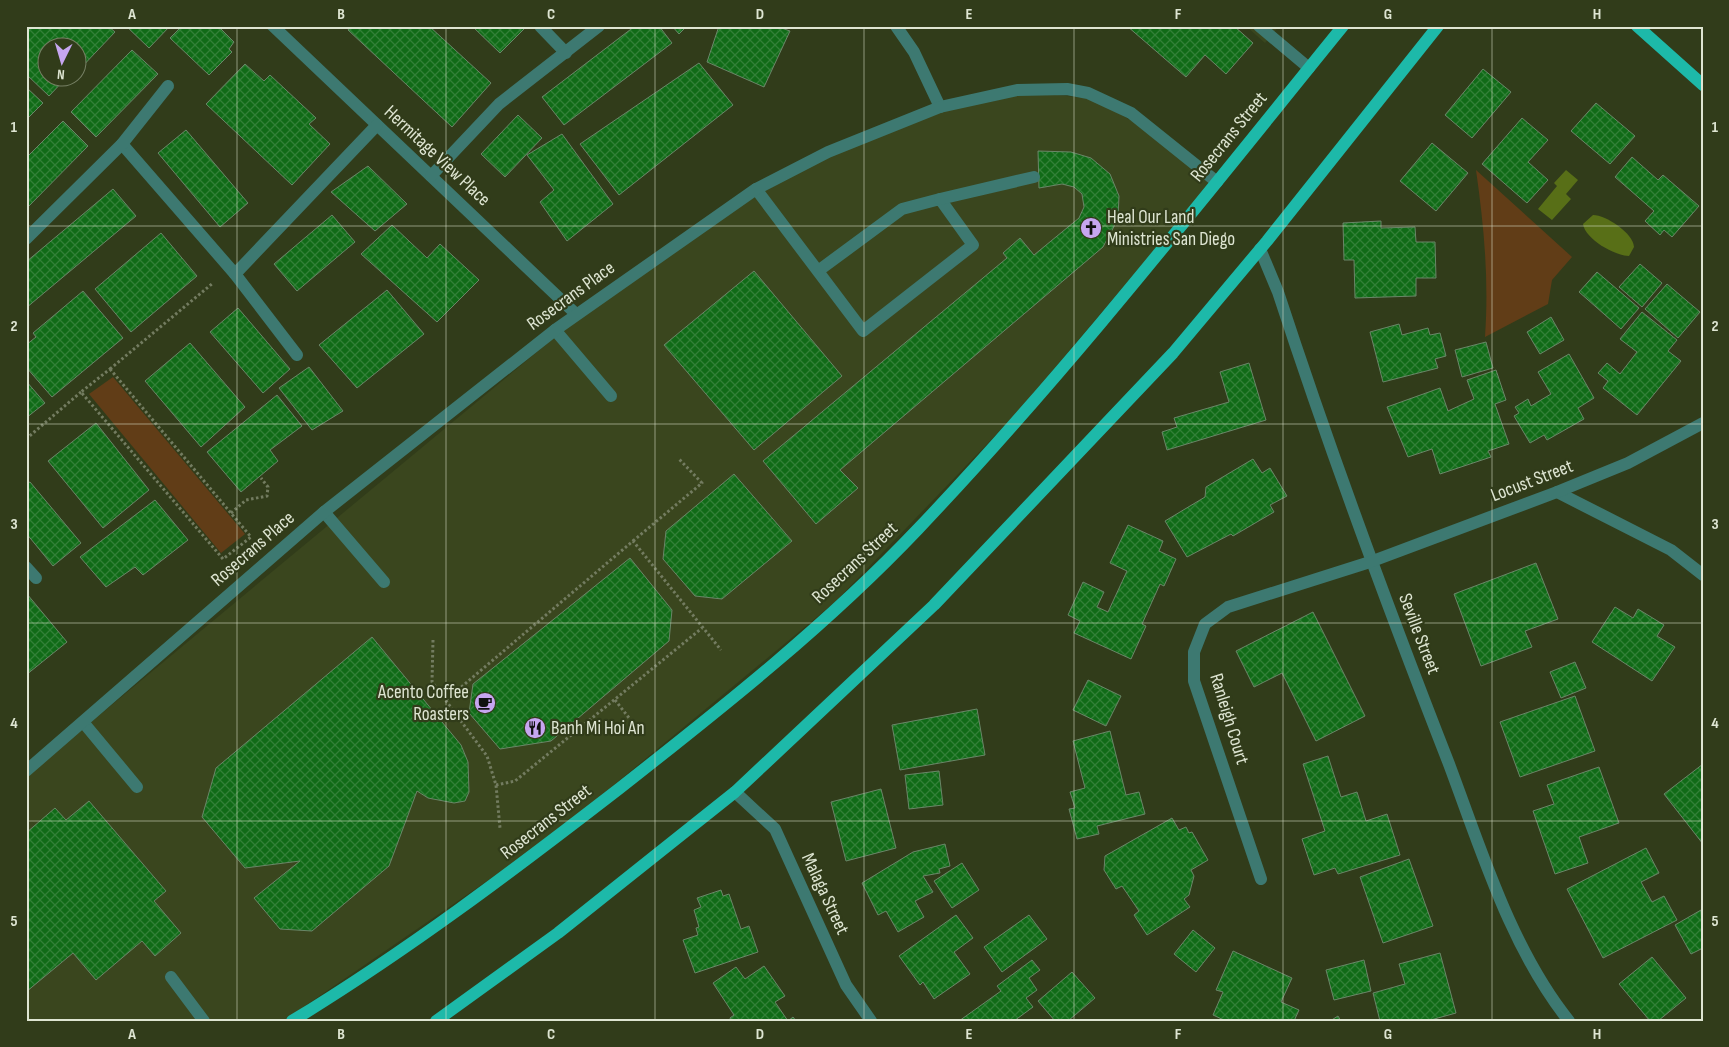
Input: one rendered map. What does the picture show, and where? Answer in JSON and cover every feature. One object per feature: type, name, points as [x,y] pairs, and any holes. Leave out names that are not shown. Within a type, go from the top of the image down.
[{"type":"main road","name":"Rosecrans Street","points":[[292,1021],[363,976],[515,870],[719,710],[837,606],[916,532],[980,461],[1218,182],[1343,26]]},
{"type":"main road","points":[[436,1021],[558,933],[735,792],[934,605],[1173,353],[1260,249],[1438,26]]},
{"type":"main road","points":[[1637,26],[1703,85]]},
{"type":"street","name":"Hermitage View Place","points":[[273,26],[576,314]]},
{"type":"street","points":[[540,26],[566,53]]},
{"type":"street","points":[[431,176],[499,104],[599,26]]},
{"type":"street","points":[[896,26],[914,52],[940,107]]},
{"type":"street","points":[[1259,26],[1309,68]]},
{"type":"street","points":[[26,239],[122,144],[168,86]]},
{"type":"street","name":"Rosecrans Place","points":[[26,771],[324,512],[555,330],[756,189],[828,152],[940,107],[1017,90],[1067,89],[1088,93],[1132,113],[1218,182]]},
{"type":"street","points":[[233,271],[377,125]]},
{"type":"street","points":[[122,144],[233,271],[297,355]]},
{"type":"street","points":[[818,271],[902,210],[1034,177]]},
{"type":"street","points":[[756,189],[862,331],[973,245],[940,199]]},
{"type":"street","name":"Seville Street","points":[[1260,249],[1278,292],[1370,562],[1495,884],[1521,944],[1553,1002],[1568,1021]]},
{"type":"street","points":[[555,330],[611,396]]},
{"type":"street","name":"Locust Street","points":[[1370,562],[1557,492],[1628,462],[1703,423]]},
{"type":"street","points":[[1557,492],[1671,550],[1703,575]]},
{"type":"street","points":[[324,512],[384,582]]},
{"type":"street","name":"Ranleigh Court","points":[[1261,879],[1194,681],[1194,652],[1205,624],[1228,607],[1370,562]]},
{"type":"street","points":[[26,568],[36,578]]},
{"type":"street","points":[[84,722],[137,787]]},
{"type":"street","name":"Malaga Street","points":[[735,792],[775,829],[846,985],[871,1021]]},
{"type":"street","points":[[171,977],[204,1021]]},
{"type":"path","points":[[26,439],[81,392],[233,271]]},
{"type":"path","points":[[81,392],[223,559],[251,537],[110,369]]},
{"type":"path","points":[[446,700],[702,483],[679,459]]},
{"type":"path","points":[[231,513],[246,500],[267,496],[268,487],[262,478]]},
{"type":"path","points":[[633,541],[721,650]]},
{"type":"path","points":[[496,785],[515,781],[702,628]]},
{"type":"path","points":[[433,640],[432,682],[487,756],[496,785],[500,828]]},
{"type":"path","points":[[615,700],[633,723]]},
{"type":"shaded area","points":[[1246,26],[1279,26],[1265,43]]},
{"type":"shaded area","points":[[1040,93],[1093,99],[1139,125],[1212,182],[1014,416],[835,602],[551,837],[283,1021],[26,1021],[26,776],[578,318],[751,199],[828,155],[942,110],[994,98]]},
{"type":"shaded area","points":[[1476,170],[1572,257],[1552,280],[1548,304],[1485,337],[1485,253]]},
{"type":"shaded area","points":[[1566,170],[1578,180],[1566,194],[1571,199],[1552,220],[1538,209],[1557,186],[1554,183]]},
{"type":"shaded area","points":[[1593,215],[1611,221],[1629,236],[1634,247],[1629,256],[1609,250],[1589,235],[1583,224]]},
{"type":"shaded area","points":[[113,377],[245,534],[221,553],[89,394]]},
{"type":"building","points":[[26,26],[108,26],[115,32],[88,60],[88,38],[38,38],[38,85],[26,74]]},
{"type":"building","points":[[126,26],[170,26],[149,48]]},
{"type":"building","points":[[182,26],[218,26],[234,42],[229,49],[232,52],[209,75],[170,38]]},
{"type":"building","points":[[351,26],[429,26],[491,83],[452,127],[348,30]]},
{"type":"building","points":[[472,26],[524,26],[525,28],[500,53]]},
{"type":"building","points":[[635,26],[659,26],[672,43],[564,125],[542,97]]},
{"type":"building","points":[[672,26],[687,26],[679,34]]},
{"type":"building","points":[[719,26],[776,26],[790,31],[764,87],[707,62]]},
{"type":"building","points":[[1127,26],[1234,26],[1253,43],[1226,74],[1205,55],[1186,77]]},
{"type":"building","points":[[132,50],[158,74],[96,137],[71,112]]},
{"type":"building","points":[[699,63],[733,105],[619,195],[580,144]]},
{"type":"building","points":[[245,64],[264,81],[270,75],[316,118],[309,124],[330,144],[292,185],[206,104]]},
{"type":"building","points":[[1483,69],[1511,92],[1472,138],[1445,115]]},
{"type":"building","points":[[26,87],[43,103],[26,120]]},
{"type":"building","points":[[41,88],[57,88],[49,96]]},
{"type":"building","points":[[1596,103],[1635,136],[1610,164],[1571,131]]},
{"type":"building","points":[[518,115],[542,138],[505,177],[481,154]]},
{"type":"building","points":[[1522,118],[1548,140],[1528,162],[1548,180],[1527,203],[1482,164]]},
{"type":"building","points":[[63,121],[88,146],[26,209],[26,158]]},
{"type":"building","points":[[186,130],[248,203],[220,227],[158,153]]},
{"type":"building","points":[[562,134],[613,204],[567,241],[540,202],[554,190],[527,155]]},
{"type":"building","points":[[1432,143],[1468,173],[1436,211],[1400,181]]},
{"type":"building","points":[[1038,151],[1071,152],[1091,158],[1110,174],[1119,196],[1118,219],[1103,247],[840,470],[858,488],[816,524],[763,461],[1007,258],[1003,253],[1020,238],[1034,255],[1079,218],[1084,207],[1082,194],[1074,187],[1062,184],[1039,188]]},
{"type":"building","points":[[1632,157],[1658,180],[1663,175],[1699,206],[1672,237],[1664,230],[1660,235],[1645,221],[1654,211],[1615,177]]},
{"type":"building","points":[[368,166],[407,204],[375,231],[331,192]]},
{"type":"building","points":[[113,189],[136,216],[26,308],[26,262]]},
{"type":"building","points":[[332,215],[355,242],[297,291],[274,264]]},
{"type":"building","points":[[1381,221],[1381,228],[1415,227],[1416,242],[1435,242],[1436,278],[1416,278],[1416,296],[1355,298],[1354,260],[1344,260],[1343,223]]},
{"type":"building","points":[[392,225],[427,258],[440,244],[479,280],[437,322],[361,254]]},
{"type":"building","points":[[161,233],[197,276],[131,332],[95,289]]},
{"type":"building","points":[[1640,264],[1662,283],[1642,307],[1619,287]]},
{"type":"building","points":[[754,271],[842,376],[754,450],[664,345]]},
{"type":"building","points":[[1597,272],[1639,308],[1621,329],[1579,292]]},
{"type":"building","points":[[1667,284],[1700,312],[1678,338],[1645,309]]},
{"type":"building","points":[[387,290],[424,334],[357,388],[319,345]]},
{"type":"building","points":[[83,291],[123,338],[52,397],[26,367],[26,345],[36,337],[33,333]]},
{"type":"building","points":[[238,308],[290,369],[263,393],[210,332]]},
{"type":"building","points":[[1642,312],[1677,340],[1668,351],[1681,361],[1637,415],[1603,388],[1608,381],[1598,373],[1607,363],[1620,374],[1637,352],[1620,339]]},
{"type":"building","points":[[1551,317],[1564,340],[1540,354],[1527,332]]},
{"type":"building","points":[[1399,324],[1402,335],[1428,328],[1430,335],[1440,333],[1446,356],[1435,359],[1438,368],[1383,382],[1370,332]]},
{"type":"building","points":[[1486,342],[1493,368],[1462,377],[1455,350]]},
{"type":"building","points":[[190,343],[245,407],[201,447],[145,381]]},
{"type":"building","points":[[1569,354],[1594,398],[1578,408],[1584,419],[1547,440],[1544,435],[1530,443],[1514,416],[1519,413],[1515,407],[1528,399],[1531,406],[1551,394],[1538,372]]},
{"type":"building","points":[[1249,363],[1266,420],[1167,450],[1162,432],[1177,427],[1174,418],[1229,402],[1220,372]]},
{"type":"building","points":[[309,367],[343,411],[312,430],[279,388]]},
{"type":"building","points":[[1496,370],[1506,400],[1495,404],[1509,444],[1488,451],[1491,457],[1440,474],[1432,449],[1408,457],[1387,407],[1440,388],[1448,411],[1474,399],[1467,380]]},
{"type":"building","points":[[26,381],[45,403],[26,418]]},
{"type":"building","points":[[277,395],[302,426],[270,450],[278,461],[241,492],[207,452]]},
{"type":"building","points":[[96,423],[149,490],[103,528],[48,461]]},
{"type":"building","points":[[1253,459],[1262,473],[1270,468],[1287,496],[1270,505],[1274,512],[1233,536],[1231,534],[1187,557],[1165,521],[1205,497],[1206,487]]},
{"type":"building","points":[[734,474],[792,541],[722,599],[695,596],[663,559],[666,531]]},
{"type":"building","points":[[30,482],[81,543],[53,566],[26,533],[26,484]]},
{"type":"building","points":[[155,500],[188,540],[143,575],[135,567],[106,587],[80,557]]},
{"type":"building","points":[[1128,525],[1163,541],[1159,551],[1176,559],[1164,586],[1160,584],[1142,624],[1146,626],[1131,659],[1074,633],[1080,621],[1068,615],[1083,582],[1104,592],[1097,607],[1108,612],[1127,571],[1110,563]]},
{"type":"building","points":[[630,558],[672,610],[669,641],[551,741],[500,749],[469,713],[473,684]]},
{"type":"building","points":[[1536,563],[1558,619],[1525,631],[1532,647],[1481,666],[1454,594]]},
{"type":"building","points":[[26,595],[67,642],[26,675]]},
{"type":"building","points":[[1615,607],[1633,618],[1638,609],[1664,625],[1657,636],[1675,647],[1652,681],[1592,642]]},
{"type":"building","points":[[1313,612],[1365,716],[1316,741],[1282,673],[1254,687],[1236,651]]},
{"type":"building","points":[[372,637],[461,745],[468,762],[469,792],[465,801],[454,803],[428,798],[417,791],[389,866],[312,931],[280,929],[254,898],[300,861],[245,868],[202,817],[216,768]]},
{"type":"building","points":[[1575,662],[1586,688],[1561,698],[1550,672]]},
{"type":"building","points":[[1088,680],[1121,696],[1106,726],[1073,710]]},
{"type":"building","points":[[1575,696],[1595,751],[1520,777],[1500,722]]},
{"type":"building","points":[[977,709],[985,755],[900,770],[892,725]]},
{"type":"building","points":[[1110,731],[1126,795],[1139,792],[1145,814],[1097,826],[1099,834],[1077,839],[1069,809],[1075,808],[1070,792],[1085,788],[1073,741]]},
{"type":"building","points":[[1328,756],[1341,797],[1357,792],[1366,821],[1387,814],[1400,855],[1338,874],[1335,868],[1314,875],[1302,839],[1325,831],[1303,764]]},
{"type":"building","points":[[1703,764],[1703,844],[1664,794]]},
{"type":"building","points":[[1599,767],[1619,823],[1579,837],[1588,863],[1555,874],[1533,811],[1554,804],[1547,785]]},
{"type":"building","points":[[939,771],[943,805],[909,809],[905,775]]},
{"type":"building","points":[[881,789],[896,848],[846,861],[831,802]]},
{"type":"building","points":[[89,801],[166,891],[154,901],[181,933],[155,956],[142,941],[96,980],[73,953],[26,992],[26,833],[55,808],[66,820]]},
{"type":"building","points":[[1172,818],[1179,830],[1186,827],[1189,833],[1192,832],[1208,860],[1191,870],[1194,876],[1189,895],[1184,899],[1190,907],[1147,935],[1134,915],[1139,911],[1122,886],[1116,889],[1104,870],[1105,856]]},
{"type":"building","points":[[945,844],[950,866],[939,869],[940,873],[923,876],[933,892],[915,901],[924,917],[898,932],[886,911],[878,915],[862,883],[913,852]]},
{"type":"building","points":[[1646,848],[1659,873],[1641,882],[1652,902],[1664,896],[1677,920],[1603,958],[1567,889]]},
{"type":"building","points":[[1409,859],[1433,926],[1383,943],[1360,877]]},
{"type":"building","points":[[962,863],[979,890],[952,908],[934,881]]},
{"type":"building","points":[[721,890],[723,896],[729,894],[741,929],[749,926],[758,952],[695,973],[683,940],[698,935],[696,928],[699,927],[694,910],[701,907],[697,898]]},
{"type":"building","points":[[1701,910],[1703,948],[1691,954],[1675,925]]},
{"type":"building","points":[[956,915],[973,938],[954,952],[970,974],[934,999],[923,982],[920,985],[899,956]]},
{"type":"building","points":[[1029,915],[1047,939],[1002,972],[984,947]]},
{"type":"building","points":[[1193,930],[1215,948],[1196,972],[1174,954]]},
{"type":"building","points":[[1233,951],[1292,978],[1281,1002],[1299,1010],[1294,1021],[1226,1021],[1213,1015],[1223,992],[1216,990]]},
{"type":"building","points":[[1440,953],[1456,1013],[1427,1021],[1380,1021],[1373,993],[1405,984],[1399,964]]},
{"type":"building","points":[[1652,957],[1686,998],[1658,1021],[1650,1021],[1619,984]]},
{"type":"building","points":[[1032,960],[1040,970],[1029,978],[1037,990],[1026,998],[1033,1007],[1014,1021],[959,1021],[1001,991],[997,986]]},
{"type":"building","points":[[1364,960],[1371,991],[1334,1000],[1326,970]]},
{"type":"building","points":[[764,966],[785,996],[775,1002],[788,1021],[731,1021],[730,1018],[734,1015],[713,983],[736,967],[745,979]]},
{"type":"building","points":[[1072,972],[1095,998],[1068,1021],[1055,1021],[1038,1001]]},
{"type":"building","points":[[1338,1016],[1341,1021],[1330,1021]]},
{"type":"building","points":[[793,1017],[796,1021],[788,1021]]},
{"type":"place","name":"Heal Our Land Ministries San Diego","points":[[1091,228]]},
{"type":"place","name":"Acento Coffee Roasters","points":[[485,703]]},
{"type":"place","name":"Banh Mi Hoi An","points":[[535,728]]}]
